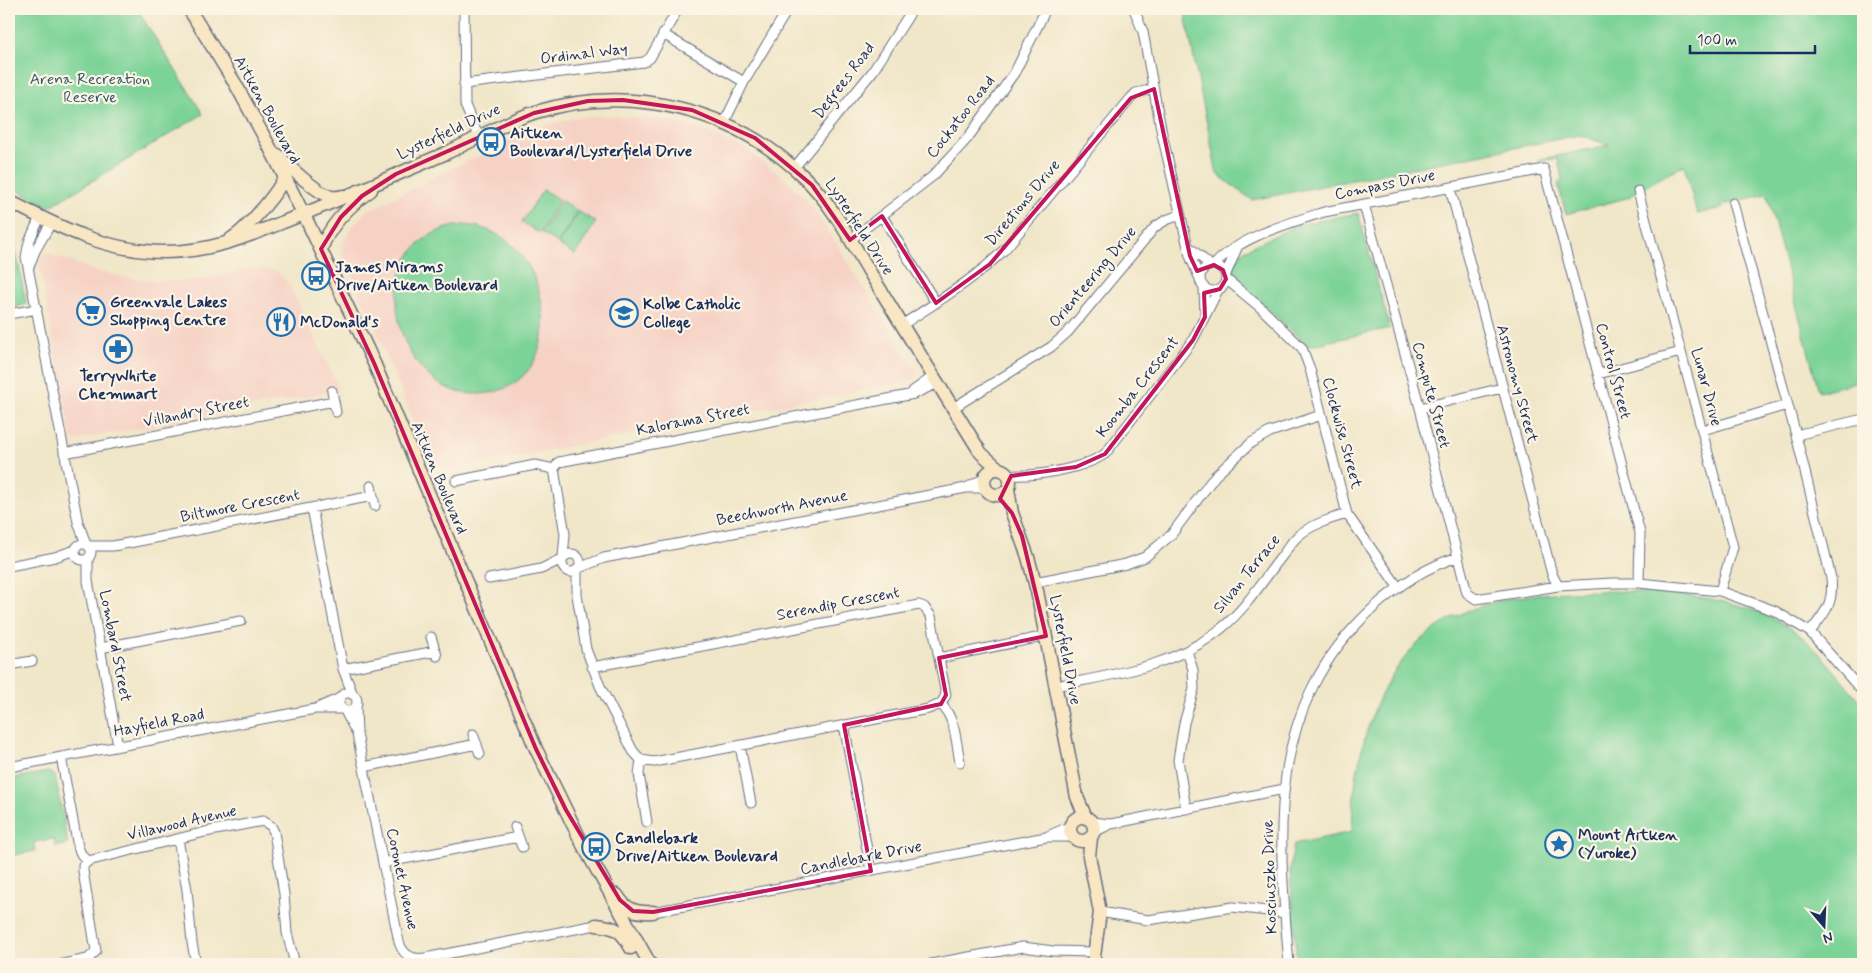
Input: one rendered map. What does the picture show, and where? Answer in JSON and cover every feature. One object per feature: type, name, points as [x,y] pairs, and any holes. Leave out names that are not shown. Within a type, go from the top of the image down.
[{"type":"street","name":"Aitken Boulevard","points":[[190,9],[236,84],[321,249],[374,363],[514,700],[566,810],[607,889],[650,964]]},
{"type":"street","points":[[464,9],[465,105],[479,138]]},
{"type":"street","name":"Ordinal Way","points":[[464,84],[644,62],[650,58],[678,9]]},
{"type":"street","points":[[724,123],[744,82],[788,9]]},
{"type":"street","name":"Degrees Road","points":[[794,168],[873,70],[912,9]]},
{"type":"street","name":"Cockatoo Road","points":[[850,240],[933,176],[967,139],[1015,72],[1046,9]]},
{"type":"street","points":[[1134,9],[1143,32],[1180,215],[1190,256],[1200,282],[1208,291],[1219,290],[1246,295]]},
{"type":"street","points":[[663,34],[744,82]]},
{"type":"street","name":"Directions Drive","points":[[902,325],[967,283],[990,264],[1130,98],[1136,93],[1154,89]]},
{"type":"street","name":"Lysterfield Drive","points":[[9,201],[45,220],[89,239],[132,249],[162,252],[184,251],[222,245],[243,239],[479,138],[509,122],[558,106],[588,101],[623,100],[655,102],[692,110],[755,138],[794,168],[824,199],[981,453],[1012,513],[1026,550],[1035,582],[1082,829],[1100,912],[1094,958]]},
{"type":"street","points":[[268,144],[303,178],[325,194],[335,198],[346,196]]},
{"type":"street","name":"Compass Drive","points":[[1212,265],[1261,235],[1297,220],[1324,212],[1544,169]]},
{"type":"street","name":"Control Street","points":[[1544,169],[1640,533],[1639,583]]},
{"type":"street","points":[[321,249],[329,232],[362,196],[396,174]]},
{"type":"street","points":[[222,245],[241,232],[277,189],[284,176]]},
{"type":"street","name":"Astronomy Street","points":[[1450,188],[1552,574],[1558,586]]},
{"type":"street","name":"Lunar Drive","points":[[1638,191],[1733,547],[1720,591]]},
{"type":"street","points":[[1733,203],[1788,405],[1831,578],[1832,592],[1828,610],[1810,632]]},
{"type":"street","name":"Compute Street","points":[[1364,205],[1420,408],[1467,593],[1476,599],[1558,586]]},
{"type":"street","name":"Orienteering Drive","points":[[953,408],[1051,348],[1068,332],[1155,227],[1166,220],[1180,215]]},
{"type":"street","points":[[882,216],[936,303]]},
{"type":"street","name":"Lombard Street","points":[[45,220],[26,249],[26,257],[78,522],[118,746]]},
{"type":"street","points":[[1189,247],[1212,265],[1223,270],[1226,277]]},
{"type":"street","points":[[1219,290],[1224,285],[1237,248]]},
{"type":"street","points":[[1199,277],[1205,267],[1212,265]]},
{"type":"street","name":"Clockwise Street","points":[[1226,277],[1302,348],[1308,362],[1347,514],[1398,587]]},
{"type":"street","points":[[1204,288],[1205,318]]},
{"type":"street","name":"Koomba Crescent","points":[[997,482],[1076,467],[1105,454],[1193,340],[1219,290]]},
{"type":"street","points":[[9,314],[37,308]]},
{"type":"street","points":[[1598,374],[1681,352]]},
{"type":"street","name":"Kalorama Street","points":[[554,469],[558,462],[564,460],[922,391],[936,380]]},
{"type":"street","points":[[1420,408],[1502,388]]},
{"type":"street","points":[[332,391],[336,412]]},
{"type":"street","name":"Villandry Street","points":[[64,453],[334,401]]},
{"type":"street","points":[[1703,430],[1788,405]]},
{"type":"street","points":[[1035,582],[1126,564],[1145,557],[1172,535],[1215,476],[1251,443],[1270,432],[1321,414]]},
{"type":"street","points":[[1796,436],[1863,419]]},
{"type":"street","points":[[456,481],[535,465],[554,469],[565,534],[561,565],[576,595],[586,649],[600,686],[632,751],[641,760],[652,762],[740,746],[928,709],[941,704],[952,721],[960,762]]},
{"type":"street","name":"Beechworth Avenue","points":[[578,569],[604,558],[997,482]]},
{"type":"street","points":[[371,486],[375,506]]},
{"type":"street","name":"Biltmore Crescent","points":[[9,566],[373,496]]},
{"type":"street","points":[[312,508],[343,669],[357,702],[356,708],[351,711],[344,710],[340,705],[343,669]]},
{"type":"street","name":"Silvan Terrace","points":[[1056,686],[1144,668],[1187,651],[1223,627],[1240,610],[1297,536],[1317,523],[1347,514]]},
{"type":"street","points":[[565,534],[580,562],[576,595]]},
{"type":"street","points":[[541,569],[571,554],[577,556]]},
{"type":"street","name":"Beechworth Avenue","points":[[577,556],[604,558]]},
{"type":"street","name":"Kosciuszko Drive","points":[[1289,964],[1282,870],[1284,789],[1293,736],[1301,711],[1311,689],[1344,638],[1362,619],[1398,587],[1432,567],[1458,557]]},
{"type":"street","points":[[489,579],[541,569],[572,572],[578,569]]},
{"type":"street","points":[[1558,586],[1639,583],[1720,591],[1775,611],[1810,632],[1863,692]]},
{"type":"street","name":"Serendip Crescent","points":[[592,667],[919,605],[924,607],[931,616],[946,695],[941,704]]},
{"type":"street","points":[[100,648],[241,621]]},
{"type":"street","points":[[939,658],[1046,636]]},
{"type":"street","points":[[343,669],[436,654],[431,637]]},
{"type":"street","points":[[1186,809],[1178,760],[1184,723],[1194,689],[1193,670],[1187,651]]},
{"type":"street","points":[[9,665],[32,661]]},
{"type":"street","points":[[341,697],[347,693],[353,695]]},
{"type":"street","name":"Hayfield Road","points":[[314,709],[341,697]]},
{"type":"street","name":"Coronet Avenue","points":[[356,708],[357,734],[399,942],[409,960],[596,925]]},
{"type":"street","name":"Hayfield Road","points":[[9,767],[314,709],[344,710]]},
{"type":"street","name":"Coronet Avenue","points":[[344,710],[357,734]]},
{"type":"street","points":[[844,725],[871,871]]},
{"type":"street","points":[[473,734],[480,754]]},
{"type":"street","points":[[364,767],[476,744]]},
{"type":"street","points":[[740,746],[751,802]]},
{"type":"street","points":[[61,757],[78,847],[81,854],[88,861],[83,871],[96,944],[95,960],[63,964]]},
{"type":"street","points":[[641,760],[639,774],[647,822]]},
{"type":"street","name":"Candlebark Drive","points":[[652,912],[1046,837],[1284,789]]},
{"type":"street","points":[[566,810],[595,854],[624,906],[633,911],[652,912]]},
{"type":"street","name":"Villawood Avenue","points":[[88,861],[263,821],[272,826],[274,832],[283,887],[287,934],[295,964]]},
{"type":"street","points":[[515,827],[522,847]]},
{"type":"street","points":[[383,863],[518,837]]},
{"type":"street","points":[[178,839],[187,890],[196,964]]},
{"type":"street","points":[[596,925],[610,913],[611,902],[607,889]]},
{"type":"street","points":[[1100,912],[1148,920],[1233,907],[1285,913]]},
{"type":"street","points":[[637,943],[636,932],[639,922],[652,912]]},
{"type":"street","points":[[596,925],[610,926],[620,932],[640,964]]},
{"type":"street","points":[[931,964],[1023,947],[1094,958]]},
{"type":"highlighted area","points":[[1154,89],[1190,256],[1197,271],[1214,265],[1223,270],[1226,279],[1220,289],[1204,293],[1205,317],[1193,340],[1105,454],[1076,467],[1011,476],[1000,499],[1012,513],[1022,536],[1046,636],[939,658],[946,695],[941,704],[844,725],[871,871],[653,912],[633,911],[620,900],[566,810],[536,749],[374,363],[321,249],[341,217],[362,196],[396,174],[534,113],[588,101],[623,100],[692,110],[755,138],[812,185],[850,240],[882,216],[936,303],[990,264],[1131,98]]},
{"type":"shaded area","name":"Kolbe Catholic College","points":[[597,116],[661,119],[706,131],[746,150],[782,176],[808,202],[828,230],[917,374],[914,380],[448,470],[431,461],[341,249],[349,231],[365,212],[535,128],[574,118]]},
{"type":"shaded area","points":[[45,252],[95,271],[148,280],[204,279],[254,268],[277,271],[291,287],[339,389],[72,441],[39,263]]},
{"type":"green space","name":"Arena Recreation Reserve","points":[[9,9],[137,9],[203,114],[49,207],[9,186]]},
{"type":"green space","points":[[1184,9],[1863,9],[1863,380],[1819,392],[1767,194],[1722,205],[1723,208],[1697,214],[1684,165],[1630,195],[1630,197],[1566,214],[1558,184],[1562,179],[1558,159],[1538,160],[1609,145],[1579,135],[1252,200],[1217,174]]},
{"type":"green space","points":[[543,190],[560,200],[539,233],[522,222]]},
{"type":"green space","points":[[562,201],[578,211],[558,243],[541,233]]},
{"type":"green space","points":[[579,212],[596,222],[575,255],[558,244]]},
{"type":"green space","points":[[1358,213],[1390,328],[1308,346],[1236,280],[1232,266],[1244,250],[1298,225]]},
{"type":"green space","points":[[463,225],[494,233],[519,252],[535,279],[543,309],[542,340],[531,366],[510,386],[479,394],[448,388],[423,371],[407,345],[398,315],[398,284],[409,256],[430,235]]},
{"type":"green space","points":[[9,233],[14,239],[26,304],[9,309]]},
{"type":"green space","points":[[1601,591],[1650,592],[1702,598],[1728,603],[1775,619],[1805,639],[1863,705],[1863,964],[1350,964],[1348,959],[1297,964],[1290,870],[1294,844],[1352,832],[1358,768],[1365,736],[1376,705],[1391,677],[1410,651],[1434,630],[1463,613],[1479,607],[1531,595]]},
{"type":"green space","points":[[48,772],[55,776],[68,844],[56,847],[54,839],[34,842],[35,851],[9,856],[9,779]]},
{"type":"place","name":"Aitken Boulevard/Lysterfield Drive","points":[[491,142]]},
{"type":"place","name":"James Mirams Drive/Aitken Boulevard","points":[[316,276]]},
{"type":"place","name":"Greenvale Lakes Shopping Centre","points":[[91,311]]},
{"type":"place","name":"Kolbe Catholic College","points":[[624,313]]},
{"type":"place","name":"McDonald's","points":[[281,322]]},
{"type":"place","name":"TerryWhite Chemmart","points":[[118,349]]},
{"type":"place","name":"Mount Aitken (Yuroke)","points":[[1559,844]]},
{"type":"place","name":"Candlebark Drive/Aitken Boulevard","points":[[596,847]]}]
